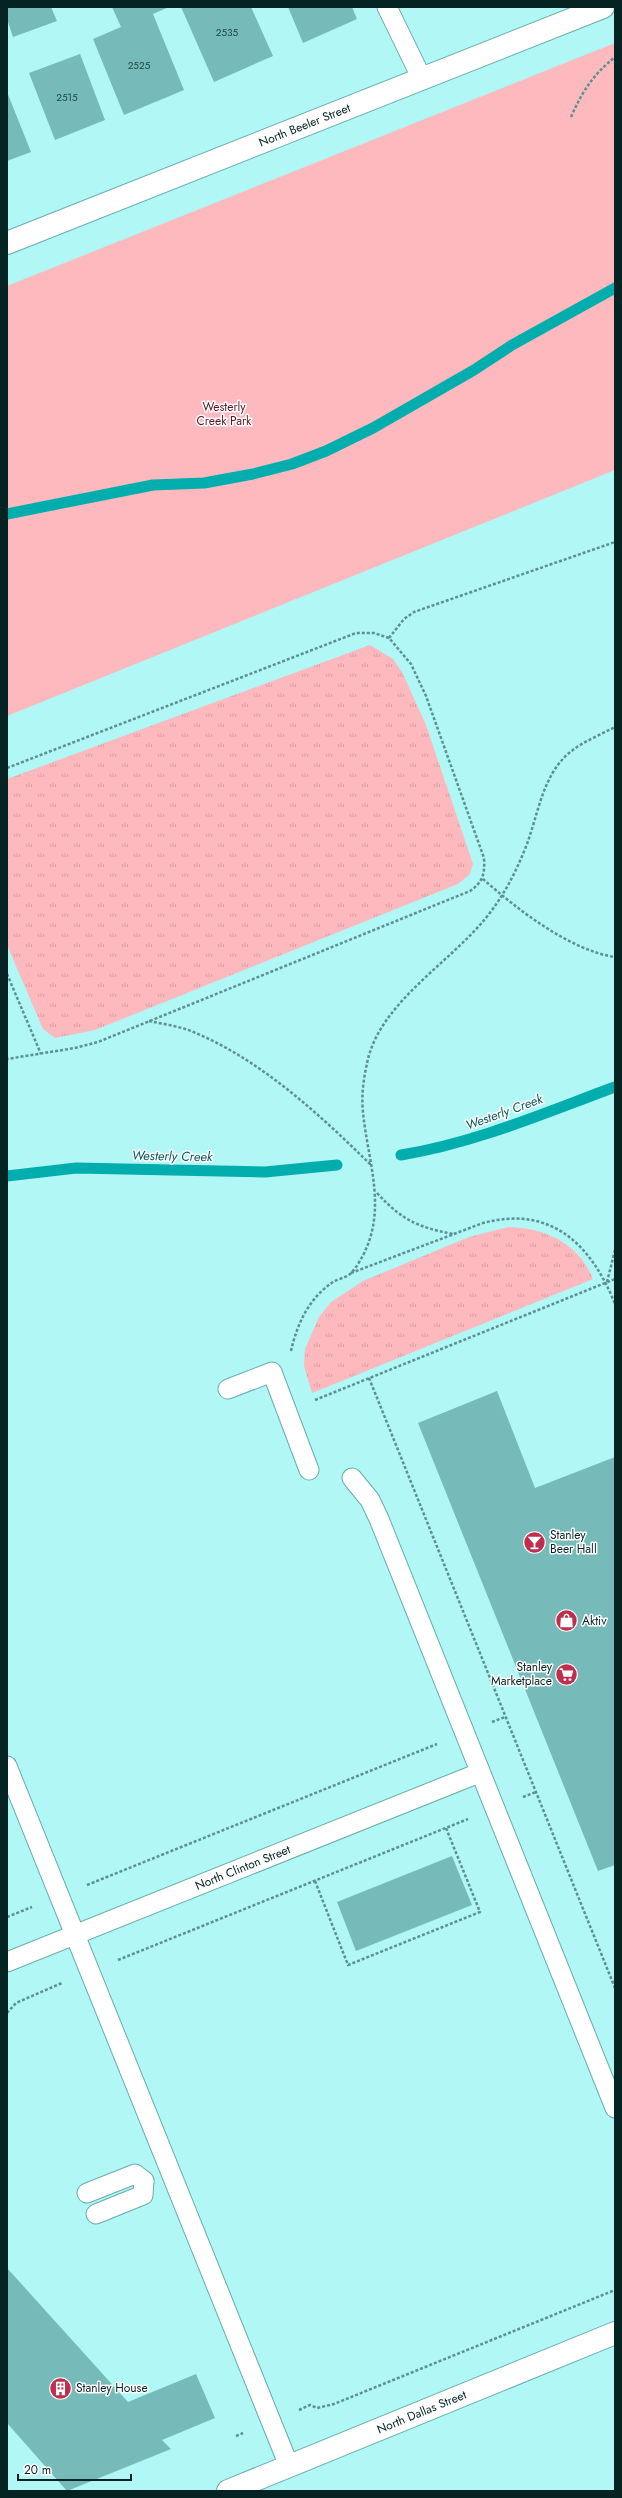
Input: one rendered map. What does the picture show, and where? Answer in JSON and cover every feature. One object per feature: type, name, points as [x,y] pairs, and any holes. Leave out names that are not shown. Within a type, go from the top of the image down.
[{"type":"street","name":"North Beeler Street","points":[[7,243],[603,7]]},
{"type":"street","name":"North Dallas Street","points":[[228,2491],[615,2333]]},
{"type":"lane","points":[[386,7],[422,79]]},
{"type":"lane","points":[[228,1389],[272,1372],[309,1470]]},
{"type":"lane","points":[[352,1478],[370,1500],[379,1519],[479,1773],[615,2108]]},
{"type":"lane","points":[[7,1766],[289,2466]]},
{"type":"lane","name":"North Clinton Street","points":[[7,1962],[479,1773]]},
{"type":"lane","points":[[144,2181],[170,2171]]},
{"type":"lane","points":[[87,2193],[135,2174],[144,2181]]},
{"type":"lane","points":[[96,2214],[143,2195],[144,2181]]},
{"type":"path","points":[[571,116],[583,90],[599,70],[615,57]]},
{"type":"path","points":[[389,638],[404,619],[414,612],[615,542]]},
{"type":"path","points":[[7,768],[356,633],[374,632],[389,638],[411,664],[426,696],[484,858],[483,879],[470,892],[98,1042],[7,1060]]},
{"type":"path","points":[[351,1274],[366,1249],[372,1233],[376,1193],[362,1111],[362,1093],[369,1057],[376,1036],[403,1002],[484,920],[502,896],[514,876],[548,784],[558,766],[569,753],[615,727]]},
{"type":"path","points":[[483,879],[502,896],[563,938],[615,957]]},
{"type":"path","points":[[7,974],[42,1054]]},
{"type":"path","points":[[149,1021],[196,1034],[215,1042],[270,1076],[340,1134],[372,1166]]},
{"type":"path","points":[[376,1193],[399,1216],[414,1224],[453,1234]]},
{"type":"path","points":[[291,1354],[298,1326],[304,1313],[333,1282],[453,1234],[499,1219],[530,1218],[543,1222],[559,1230],[581,1247],[606,1283],[615,1304]]},
{"type":"path","points":[[606,1283],[615,1250]]},
{"type":"path","points":[[313,1401],[615,1279]]},
{"type":"path","points":[[369,1378],[615,1988]]},
{"type":"path","points":[[7,1917],[505,1717]]},
{"type":"path","points":[[7,2013],[16,2003],[90,1972],[536,1792]]},
{"type":"path","points":[[315,1881],[348,1965],[480,1912],[446,1828]]},
{"type":"path","points":[[236,2436],[310,2405],[317,2408],[334,2404],[615,2290]]},
{"type":"green space","name":"Westerly Creek Park","points":[[615,43],[615,470],[7,716],[7,286]]},
{"type":"green space","points":[[370,645],[393,659],[402,672],[426,725],[473,864],[470,874],[458,884],[95,1030],[55,1038],[43,1029],[7,945],[7,779]]},
{"type":"green space","points":[[508,1227],[535,1230],[559,1240],[570,1247],[579,1256],[587,1266],[593,1279],[312,1393],[304,1366],[305,1349],[319,1317],[331,1302],[363,1281],[469,1237]]},
{"type":"building","points":[[7,7],[51,7],[57,21],[13,37],[7,19]]},
{"type":"building","points":[[112,7],[169,7],[153,14],[184,90],[124,115],[93,39],[121,27]]},
{"type":"building","points":[[181,7],[251,7],[273,56],[214,82]]},
{"type":"building","points":[[288,7],[352,7],[357,19],[303,43]]},
{"type":"building","points":[[80,54],[105,120],[55,140],[29,73]]},
{"type":"building","points":[[7,92],[31,152],[7,161]]},
{"type":"building","name":"Stanley Marketplace","points":[[497,1391],[535,1488],[615,1457],[615,1865],[598,1871],[418,1423]]},
{"type":"building","points":[[452,1856],[472,1905],[356,1951],[337,1902]]},
{"type":"building","name":"Stanley House","points":[[7,2268],[128,2402],[196,2374],[215,2418],[162,2440],[171,2449],[67,2491],[7,2423]]},
{"type":"waterway","points":[[7,514],[153,485],[204,483],[253,474],[292,464],[326,451],[373,428],[474,370],[512,345],[615,288]]},
{"type":"waterway","name":"Westerly Creek","points":[[401,1155],[429,1150],[483,1135],[615,1087]]},
{"type":"waterway","name":"Westerly Creek","points":[[7,1176],[76,1168],[265,1172],[337,1165]]},
{"type":"place","name":"Stanley Beer Hall","points":[[535,1542]]},
{"type":"place","name":"Aktiv","points":[[566,1621]]},
{"type":"place","name":"Stanley Marketplace","points":[[567,1674]]},
{"type":"place","name":"Stanley House","points":[[61,2388]]}]
